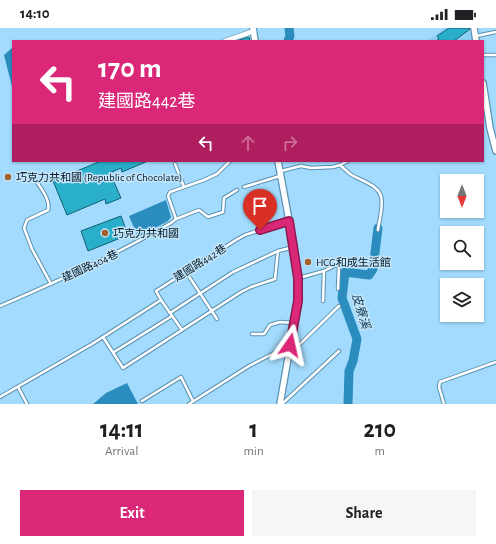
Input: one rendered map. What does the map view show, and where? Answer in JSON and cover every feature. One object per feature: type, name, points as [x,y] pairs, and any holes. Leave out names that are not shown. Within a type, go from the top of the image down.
[{"type":"street","points":[[474,28],[476,39]]},
{"type":"street","points":[[227,40],[254,29],[255,40]]},
{"type":"street","points":[[484,89],[490,128],[496,151]]},
{"type":"street","points":[[278,162],[294,247],[298,278],[298,301],[281,404]]},
{"type":"lane","points":[[476,39],[496,32]]},
{"type":"lane","points":[[484,56],[496,55]]},
{"type":"lane","points":[[176,219],[168,196],[170,192],[217,174],[229,162]]},
{"type":"lane","points":[[244,187],[298,166],[322,168],[340,165],[346,162]]},
{"type":"lane","points":[[174,164],[184,187]]},
{"type":"lane","points":[[340,165],[351,174],[374,187],[381,196],[378,230]]},
{"type":"lane","points":[[33,175],[49,202],[49,208],[48,210],[27,220],[24,228],[32,248],[51,284]]},
{"type":"lane","name":"建國路404巷","points":[[0,306],[128,248],[171,224],[176,219],[199,210],[208,217],[223,212],[224,198],[237,190]]},
{"type":"lane","name":"建國路442巷","points":[[161,300],[156,291],[236,240],[245,235],[289,221]]},
{"type":"lane","points":[[114,352],[233,272],[278,251],[294,247]]},
{"type":"lane","points":[[103,337],[123,368],[241,292],[275,279],[278,251]]},
{"type":"lane","points":[[298,278],[324,271],[336,265],[339,266],[338,289]]},
{"type":"lane","points":[[323,301],[324,271]]},
{"type":"lane","points":[[186,272],[217,320]]},
{"type":"lane","points":[[0,397],[103,337],[161,300],[182,330]]},
{"type":"lane","points":[[189,404],[249,366],[290,345],[299,345],[339,306]]},
{"type":"lane","points":[[252,334],[264,334],[270,325],[280,322],[294,323]]},
{"type":"lane","points":[[281,404],[339,351]]},
{"type":"lane","points":[[444,404],[439,387],[440,382],[496,362]]},
{"type":"lane","points":[[142,401],[181,377],[193,401]]},
{"type":"lane","points":[[18,387],[27,404]]},
{"type":"shaded area","points":[[444,28],[471,28],[474,40],[428,40]]},
{"type":"shaded area","points":[[12,48],[12,87],[4,55]]},
{"type":"shaded area","points":[[166,200],[171,217],[168,221],[138,237],[129,216]]},
{"type":"shaded area","points":[[127,383],[138,404],[93,404],[106,393]]},
{"type":"building","points":[[449,28],[470,28],[455,40],[438,40],[439,39],[437,36]]},
{"type":"building","points":[[249,37],[250,40],[239,40]]},
{"type":"building","points":[[99,162],[146,162],[122,172],[121,168],[110,173],[121,198],[106,204],[105,199],[67,215],[53,181]]},
{"type":"building","name":"巧克力共和國","points":[[121,216],[128,235],[88,251],[81,231]]},
{"type":"waterway","name":"皮寮溪","points":[[288,40],[290,36],[289,28]]},
{"type":"waterway","name":"皮寮溪","points":[[348,404],[349,371],[353,361],[357,339],[342,298],[345,272],[369,275],[373,269],[378,228]]},
{"type":"place","name":"巧克力共和國 (Republic of Chocolate)","points":[[8,177]]},
{"type":"place","name":"巧克力共和國","points":[[105,233]]},
{"type":"place","name":"HCG和成生活館","points":[[308,262]]},
{"type":"route","points":[[260,230],[289,221],[298,278],[298,301],[290,345]]}]
